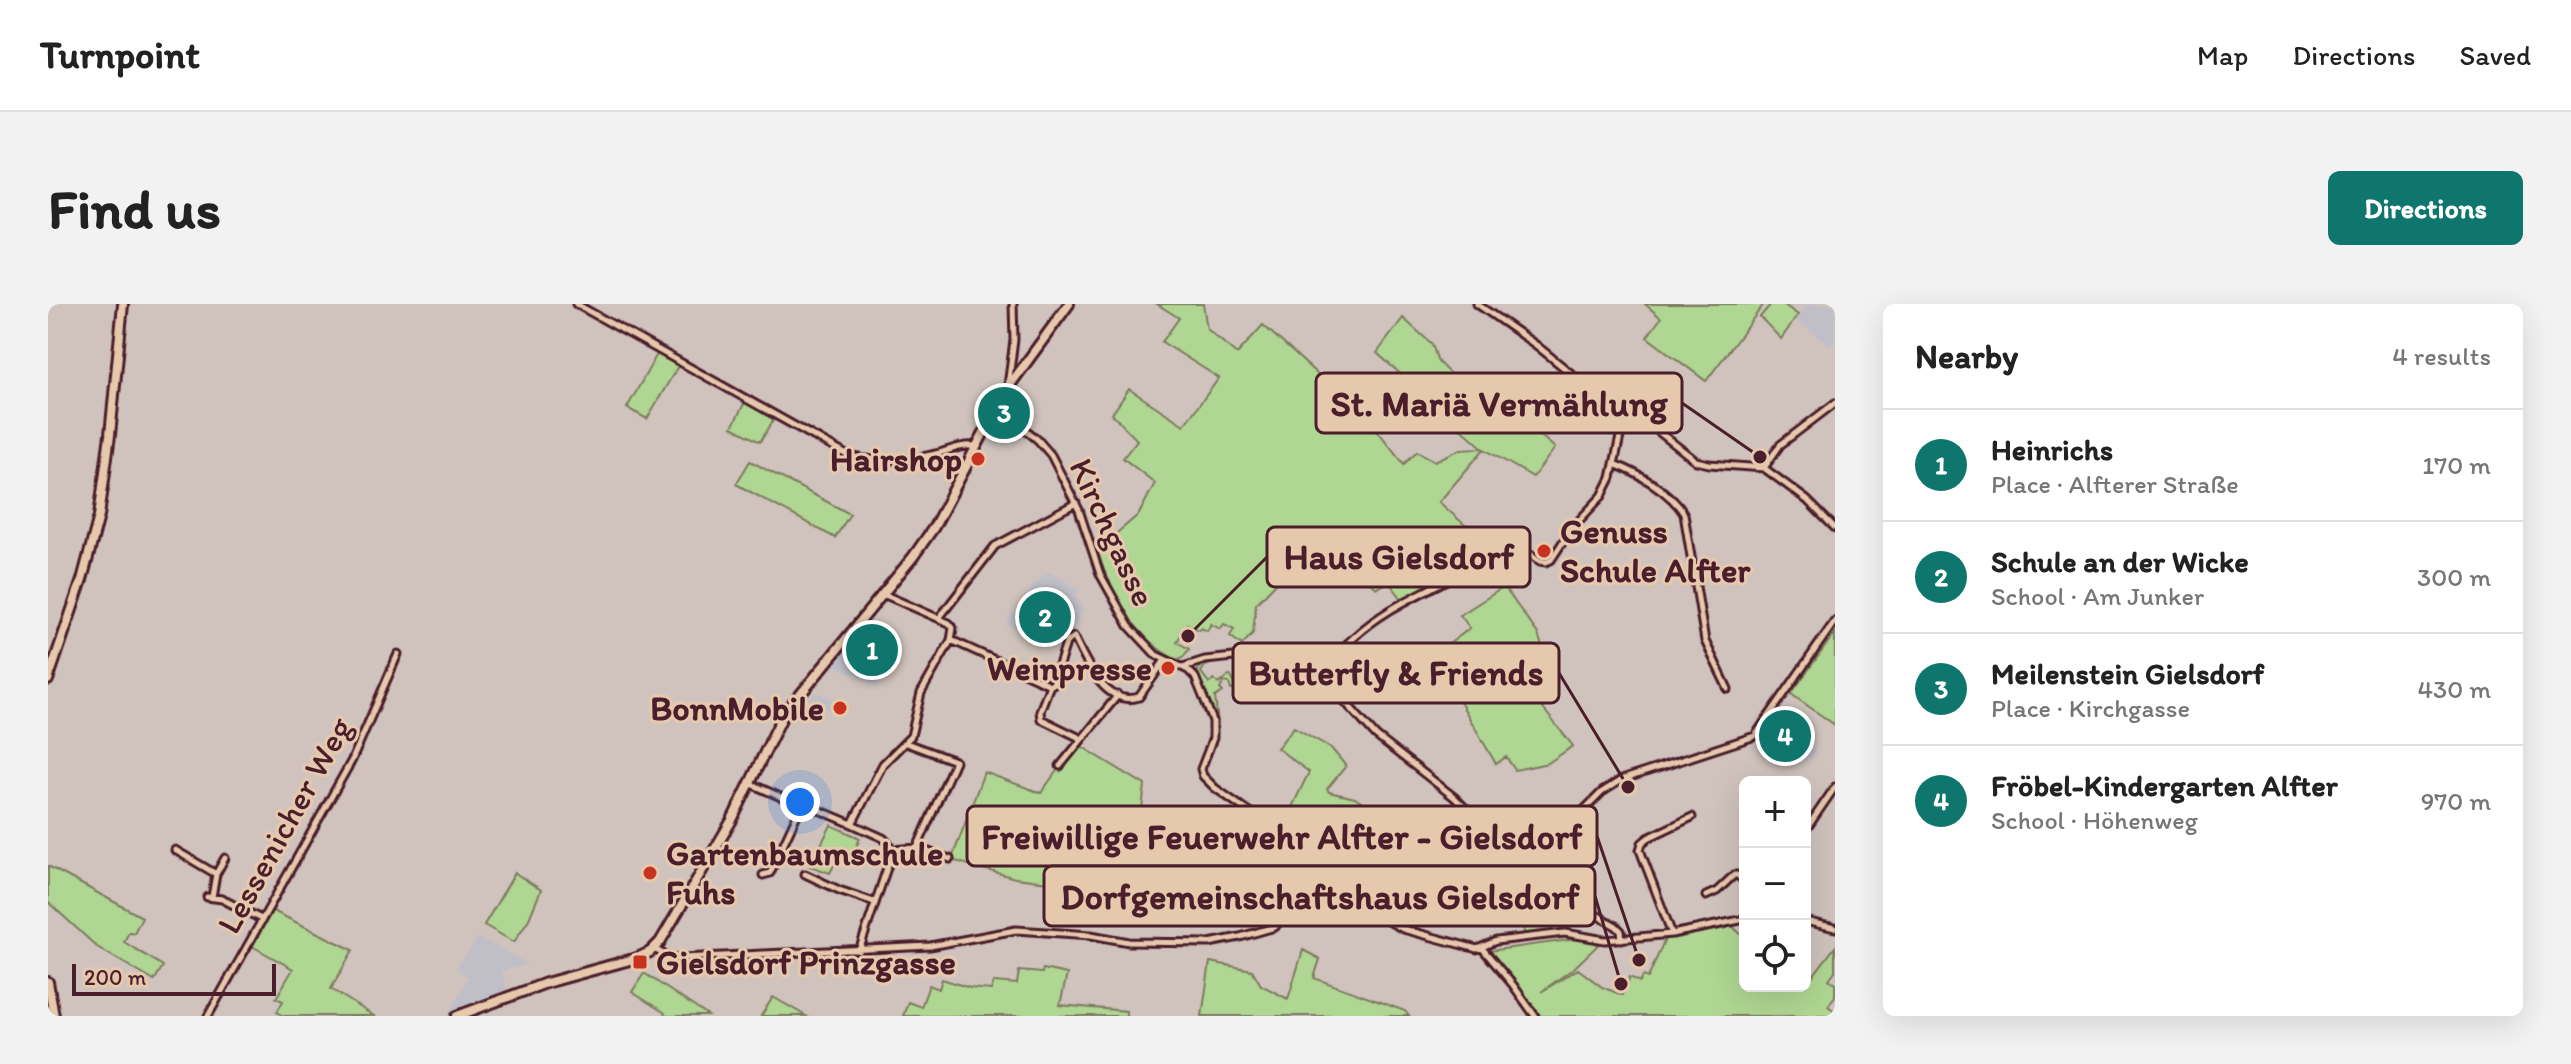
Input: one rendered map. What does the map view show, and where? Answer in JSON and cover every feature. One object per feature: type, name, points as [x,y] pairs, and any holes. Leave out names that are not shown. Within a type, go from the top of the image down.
[{"type":"street","points":[[48,680],[96,533],[123,304]]},
{"type":"street","points":[[576,304],[847,455],[860,459],[900,459],[924,457],[967,445],[976,446]]},
{"type":"street","points":[[1007,389],[1014,340],[1013,304]]},
{"type":"street","points":[[457,1016],[529,988],[637,958],[654,949],[712,855],[782,717],[934,527],[1007,389],[1069,304]]},
{"type":"street","points":[[1477,304],[1536,345],[1599,396],[1654,428],[1696,461],[1764,468],[1807,500],[1835,528]]},
{"type":"street","name":"Kirchgasse","points":[[1000,401],[1020,425],[1048,450],[1076,503],[1096,565],[1115,603],[1142,642],[1165,660],[1182,667]]},
{"type":"street","points":[[1764,468],[1780,445],[1835,403]]},
{"type":"street","points":[[1182,667],[1199,661],[1234,657],[1308,671],[1326,665],[1354,637],[1397,604],[1456,574],[1505,541],[1512,541],[1540,561],[1551,560],[1572,528],[1602,496],[1611,478],[1628,414]]},
{"type":"street","points":[[987,425],[1020,425]]},
{"type":"street","points":[[1614,464],[1631,470],[1678,504],[1684,514],[1705,641],[1728,689]]},
{"type":"street","points":[[939,618],[995,546],[1076,503]]},
{"type":"street","points":[[852,824],[883,764],[905,743],[913,728],[921,693],[951,640],[953,628],[939,618],[883,594]]},
{"type":"street","points":[[1526,868],[1602,792],[1621,780],[1755,736],[1835,621]]},
{"type":"street","points":[[1082,739],[1041,719],[1040,711],[1053,684],[1066,643],[1074,637],[1095,679],[1118,695],[1132,699],[1139,697],[1165,660]]},
{"type":"street","points":[[951,640],[1050,685]]},
{"type":"street","name":"Lessenicher Weg","points":[[208,1016],[352,760],[398,654]]},
{"type":"street","points":[[1182,667],[1195,677],[1213,721],[1213,738],[1201,769],[1203,776],[1272,828],[1299,870],[1403,929],[1482,948],[1496,941],[1565,933],[1605,940],[1672,934],[1740,920]]},
{"type":"street","points":[[1308,671],[1347,704],[1376,736],[1462,805],[1526,868],[1563,896],[1616,926],[1621,931],[1622,939]]},
{"type":"street","points":[[1060,766],[1118,695]]},
{"type":"street","points":[[905,743],[955,761],[917,848]]},
{"type":"street","points":[[748,783],[885,839],[892,850]]},
{"type":"street","points":[[1811,822],[1835,787]]},
{"type":"street","points":[[763,875],[770,873],[801,806]]},
{"type":"street","points":[[1672,934],[1640,850],[1648,838],[1692,817]]},
{"type":"street","points":[[892,850],[917,848],[950,859]]},
{"type":"street","points":[[175,850],[216,874]]},
{"type":"street","points":[[859,951],[892,850]]},
{"type":"street","points":[[225,858],[216,874],[210,897],[222,899],[261,919]]},
{"type":"street","points":[[654,949],[669,957],[682,958],[859,951],[930,946],[1016,930],[1091,935],[1129,942],[1209,943],[1232,940],[1275,927],[1299,870]]},
{"type":"street","points":[[805,874],[874,902]]},
{"type":"street","points":[[1706,896],[1717,891],[1734,875],[1739,876]]},
{"type":"street","points":[[1811,922],[1835,928]]},
{"type":"street","points":[[1482,948],[1535,1016]]},
{"type":"street","points":[[48,982],[54,1016]]},
{"type":"shaded area","points":[[1808,304],[1835,304],[1835,340],[1831,346],[1796,320]]},
{"type":"shaded area","points":[[1049,572],[1079,589],[1076,595],[1084,609],[1060,651],[1005,624],[1036,582]]},
{"type":"shaded area","points":[[858,629],[896,653],[878,687],[832,664]]},
{"type":"shaded area","points":[[815,692],[846,703],[841,715],[808,702]]},
{"type":"shaded area","points":[[1778,717],[1816,751],[1810,760],[1801,754],[1791,754],[1765,729]]},
{"type":"shaded area","points":[[478,937],[528,964],[502,971],[508,993],[448,1016],[468,977],[456,969]]},
{"type":"green space","points":[[1157,304],[1203,304],[1207,329],[1237,354],[1263,325],[1373,425],[1404,464],[1417,451],[1435,461],[1461,449],[1483,448],[1377,353],[1403,318],[1432,344],[1438,362],[1466,390],[1475,380],[1555,448],[1533,477],[1484,449],[1439,502],[1491,548],[1441,580],[1402,599],[1389,582],[1377,588],[1316,541],[1256,604],[1253,633],[1242,645],[1230,636],[1234,629],[1224,624],[1220,629],[1211,624],[1207,631],[1187,624],[1177,642],[1189,649],[1177,660],[1149,640],[1126,613],[1109,582],[1097,550],[1139,514],[1155,483],[1123,458],[1137,440],[1112,414],[1129,389],[1184,425],[1219,378],[1162,342],[1179,318]]},
{"type":"green space","points":[[1645,304],[1764,304],[1706,381],[1647,337],[1661,318]]},
{"type":"green space","points":[[1771,304],[1783,304],[1798,315],[1781,339],[1760,317]]},
{"type":"green space","points":[[657,354],[678,366],[647,419],[627,408]]},
{"type":"green space","points":[[745,402],[774,419],[760,442],[732,427]]},
{"type":"green space","points":[[750,461],[850,514],[835,538],[736,484]]},
{"type":"green space","points":[[1504,587],[1538,634],[1555,686],[1541,706],[1573,746],[1548,763],[1515,770],[1506,757],[1496,764],[1452,688],[1421,672],[1440,651],[1470,628],[1460,615]]},
{"type":"green space","points":[[1835,633],[1835,725],[1791,694]]},
{"type":"green space","points":[[1213,663],[1201,672],[1209,683],[1214,679],[1219,684],[1230,675],[1235,684],[1257,684],[1231,690],[1229,683],[1224,682],[1220,689],[1223,692],[1215,697],[1218,723],[1197,672],[1202,664]]},
{"type":"green space","points":[[1294,727],[1331,748],[1346,766],[1327,789],[1329,792],[1355,798],[1391,823],[1405,839],[1456,874],[1470,871],[1448,913],[1431,906],[1434,900],[1419,893],[1414,902],[1403,897],[1410,879],[1372,857],[1340,846],[1322,824],[1291,809],[1309,772],[1277,748]]},
{"type":"green space","points":[[1081,746],[1145,785],[1140,825],[1198,842],[1224,845],[1239,884],[1153,906],[1127,908],[1081,903],[1082,886],[1015,878],[955,861],[953,856],[984,772],[1041,793],[1058,769],[1061,771]]},
{"type":"green space","points":[[831,825],[860,838],[851,860],[839,855],[830,873],[810,866]]},
{"type":"green space","points":[[48,866],[142,917],[134,933],[129,932],[124,942],[163,966],[154,981],[97,947],[48,902]]},
{"type":"green space","points":[[515,873],[541,890],[529,919],[514,942],[484,925]]},
{"type":"green space","points":[[1542,885],[1564,901],[1566,912],[1561,930],[1524,934],[1520,908]]},
{"type":"green space","points":[[271,910],[353,950],[331,989],[374,1016],[283,1016],[277,1012],[283,1001],[276,998],[293,969],[250,945]]},
{"type":"green space","points":[[1731,925],[1739,932],[1739,992],[1811,992],[1811,978],[1835,947],[1835,971],[1829,979],[1835,984],[1835,996],[1828,1006],[1835,1011],[1835,1016],[1538,1016],[1488,951],[1577,939],[1600,943],[1574,968],[1541,992],[1578,969],[1602,987],[1622,995],[1630,977],[1640,982],[1643,976],[1648,978],[1665,939]]},
{"type":"green space","points":[[1303,950],[1320,959],[1314,978],[1405,1011],[1409,1016],[1202,1016],[1210,962],[1252,970],[1261,985],[1288,999]]},
{"type":"green space","points":[[1043,969],[1067,974],[1060,1005],[1126,1011],[1126,1016],[903,1016],[908,1002],[921,1007],[929,985],[939,989],[942,979],[970,988],[991,990],[994,982],[1017,984],[1019,971],[1042,973]]},
{"type":"green space","points":[[644,973],[708,1016],[664,1016],[665,1013],[632,992]]},
{"type":"green space","points":[[773,997],[806,1016],[761,1016]]},
{"type":"place","name":"Meilenstein Gielsdorf","points":[[1004,413]]},
{"type":"place","name":"St. Mariä Vermählung","points":[[1760,457]]},
{"type":"place","name":"Hairshop","points":[[978,459]]},
{"type":"place","name":"Genuss Schule Alfter","points":[[1544,551]]},
{"type":"place","name":"Schule an der Wicke","points":[[1045,617]]},
{"type":"place","name":"Haus Gielsdorf","points":[[1188,636]]},
{"type":"place","name":"Heinrichs","points":[[872,650]]},
{"type":"place","name":"Weinpresse","points":[[1168,668]]},
{"type":"place","name":"BonnMobile","points":[[840,708]]},
{"type":"place","name":"Fröbel-Kindergarten Alfter","points":[[1785,736]]},
{"type":"place","name":"Butterfly & Friends","points":[[1628,787]]},
{"type":"place","name":"Gartenbaumschule Fuhs","points":[[650,873]]},
{"type":"place","name":"Freiwillige Feuerwehr Alfter - Gielsdorf","points":[[1639,960]]},
{"type":"place","name":"Gielsdorf Prinzgasse","points":[[640,962]]},
{"type":"place","name":"Dorfgemeinschaftshaus Gielsdorf","points":[[1621,984]]}]
